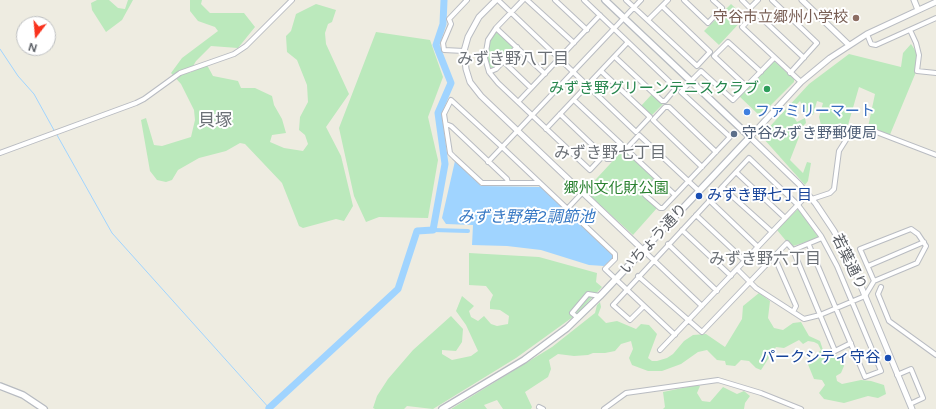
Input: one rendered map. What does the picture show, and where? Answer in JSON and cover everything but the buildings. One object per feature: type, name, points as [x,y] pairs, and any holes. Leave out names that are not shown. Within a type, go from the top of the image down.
[{"type":"main road","points":[[605,0],[750,137]]},
{"type":"main road","name":"いちょう通り","points":[[442,409],[524,360],[578,318],[750,137]]},
{"type":"main road","points":[[0,386],[23,395],[44,409]]},
{"type":"street","points":[[0,153],[138,102],[180,73],[234,54],[246,46],[292,0]]},
{"type":"street","points":[[464,51],[444,50],[443,43],[450,24],[449,19],[467,0]]},
{"type":"street","points":[[601,71],[650,117],[636,132],[497,0],[475,24],[468,37],[464,51],[466,69],[470,82],[481,96],[702,306]]},
{"type":"street","points":[[523,0],[496,28],[488,40],[485,58],[492,78],[590,170],[603,156]]},
{"type":"street","points":[[527,0],[574,43]]},
{"type":"street","points":[[555,0],[587,30]]},
{"type":"street","points":[[584,0],[676,88],[665,100],[662,101],[615,57]]},
{"type":"street","points":[[626,0],[697,66],[710,52],[662,6]]},
{"type":"street","points":[[488,162],[641,0]]},
{"type":"street","points":[[648,20],[668,0]]},
{"type":"street","points":[[684,0],[708,23],[722,8],[713,0]]},
{"type":"street","points":[[742,0],[750,8],[758,0]]},
{"type":"street","points":[[772,0],[817,43],[790,73]]},
{"type":"street","points":[[802,0],[849,45]]},
{"type":"street","points":[[914,0],[918,10]]},
{"type":"street","name":"いちょう通り","points":[[750,137],[802,82],[830,58],[867,34],[936,2]]},
{"type":"street","points":[[802,82],[790,73],[742,27],[755,13],[804,58]]},
{"type":"street","points":[[518,102],[600,15]]},
{"type":"street","points":[[867,34],[871,44],[876,45],[936,18]]},
{"type":"street","points":[[496,28],[545,74]]},
{"type":"street","points":[[910,30],[916,43],[919,55],[917,71],[936,73]]},
{"type":"street","points":[[546,129],[628,42]]},
{"type":"street","points":[[746,86],[714,56],[728,42],[761,72]]},
{"type":"street","points":[[489,72],[496,69],[517,47]]},
{"type":"street","points":[[657,179],[645,192],[645,196],[660,208],[663,208],[730,138],[681,92],[691,81],[701,71],[733,100],[774,58]]},
{"type":"street","points":[[503,61],[531,88]]},
{"type":"street","points":[[540,183],[482,183],[450,152],[444,114],[451,100],[502,147],[615,254],[615,259],[605,269],[675,335]]},
{"type":"street","points":[[560,114],[603,156],[610,159],[620,148],[621,144],[574,100]]},
{"type":"street","points":[[702,167],[653,120],[666,107],[669,107],[716,152]]},
{"type":"street","points":[[446,124],[451,126],[507,179],[508,183]]},
{"type":"street","points":[[660,350],[798,205],[810,197],[830,193],[834,189],[839,151],[851,132],[858,129],[871,130],[936,155]]},
{"type":"street","points":[[675,195],[627,150],[639,135],[699,191]]},
{"type":"street","name":"若葉通り","points":[[750,137],[810,197],[842,245],[911,406]]},
{"type":"street","points":[[644,306],[630,320],[612,304],[749,158],[798,205],[822,238],[837,266],[881,371],[865,378],[809,245]]},
{"type":"street","points":[[736,172],[785,218]]},
{"type":"street","points":[[722,186],[772,232]]},
{"type":"street","points":[[567,209],[582,193]]},
{"type":"street","points":[[709,200],[758,247]]},
{"type":"street","points":[[696,215],[745,261]]},
{"type":"street","points":[[736,269],[749,282],[804,319],[820,315],[865,296],[869,292],[874,281],[917,263],[926,246],[918,234],[911,229],[860,249],[874,281]]},
{"type":"street","points":[[682,230],[731,276]]},
{"type":"street","points":[[793,250],[809,245],[822,238]]},
{"type":"street","points":[[868,266],[924,242]]},
{"type":"street","points":[[638,276],[702,332],[787,243],[793,250],[835,351],[851,343]]},
{"type":"street","points":[[668,244],[717,291]]},
{"type":"street","points":[[774,256],[796,306],[793,312]]},
{"type":"street","points":[[881,287],[878,294],[889,321],[936,355]]},
{"type":"street","points":[[578,318],[572,313],[588,294],[597,298]]},
{"type":"street","points":[[897,375],[911,370],[923,398],[911,406]]},
{"type":"street","points":[[604,409],[626,393],[718,380],[761,393],[801,409]]},
{"type":"green space","points":[[97,0],[109,0],[118,8],[125,9],[128,0],[133,0],[122,20],[106,32],[92,10],[91,3]]},
{"type":"green space","points":[[190,0],[202,0],[201,4],[210,13],[244,13],[255,27],[238,48],[211,46],[196,61],[189,73],[207,65],[213,76],[238,81],[241,88],[255,88],[272,96],[274,105],[282,119],[286,133],[272,135],[270,142],[284,148],[303,151],[308,144],[305,135],[299,130],[300,117],[308,102],[307,85],[297,60],[287,52],[286,36],[291,31],[296,14],[316,4],[336,10],[332,22],[328,24],[325,33],[326,44],[349,94],[326,127],[341,156],[353,206],[344,221],[336,219],[303,228],[299,226],[282,183],[245,144],[240,143],[226,151],[199,158],[178,170],[172,180],[166,182],[157,180],[150,171],[141,120],[146,118],[154,145],[162,146],[191,137],[195,120],[194,110],[181,84],[171,73],[182,58],[218,31],[215,27],[198,21],[190,11]]},
{"type":"green space","points":[[731,4],[745,17],[719,45],[704,31]]},
{"type":"green space","points":[[495,31],[514,46],[514,48],[495,68],[490,70],[487,52],[490,40]]},
{"type":"green space","points":[[376,32],[430,40],[443,77],[428,117],[438,160],[428,218],[379,217],[366,222],[354,196],[339,128]]},
{"type":"green space","points":[[911,44],[915,50],[917,49],[916,72],[889,137],[873,131],[868,127],[875,94],[859,87],[848,125],[842,128],[821,125],[819,117],[823,103],[817,101],[813,115],[805,113],[802,110],[803,107],[800,101],[797,104],[793,116],[797,122],[805,118],[806,123],[802,127],[797,126],[796,132],[799,137],[790,160],[803,173],[807,162],[811,163],[808,181],[805,185],[763,138],[763,134],[809,84],[849,54],[901,67],[903,53]]},
{"type":"green space","name":"みずき野グリーンテニスクラブ","points":[[773,60],[794,79],[794,82],[760,116],[739,96]]},
{"type":"green space","points":[[652,94],[663,104],[651,116],[641,106]]},
{"type":"green space","name":"郷州文化財公園","points":[[622,151],[626,151],[654,178],[642,194],[657,208],[633,235],[585,191]]},
{"type":"green space","points":[[798,209],[819,238],[793,246],[787,242],[777,230]]},
{"type":"green space","points":[[469,253],[539,257],[597,273],[596,282],[602,287],[577,314],[516,358],[433,409],[407,406],[404,409],[373,408],[377,396],[388,379],[413,350],[451,316],[463,329],[462,342],[456,351],[442,350],[442,354],[452,360],[471,356],[478,351],[466,325],[456,311],[462,296],[474,306],[469,311],[471,317],[478,321],[484,316],[491,324],[497,326],[508,324],[509,316],[500,310],[490,309],[490,302],[493,295],[486,286],[469,285]]},
{"type":"green space","points":[[759,293],[770,301],[768,318],[774,328],[783,330],[793,323],[801,322],[809,336],[820,341],[823,350],[842,358],[844,366],[841,373],[836,376],[837,381],[842,384],[861,380],[871,381],[884,385],[886,394],[878,398],[868,396],[844,403],[824,399],[819,393],[825,385],[822,380],[814,379],[807,362],[821,350],[818,344],[814,342],[808,341],[803,344],[799,340],[784,348],[776,347],[761,370],[756,368],[749,361],[741,360],[735,366],[726,365],[725,361],[717,360],[707,350],[698,352],[681,364],[662,371],[648,371],[632,365],[629,358],[633,349],[631,341],[621,344],[615,351],[574,356],[558,354],[549,360],[551,369],[548,377],[525,392],[532,407],[531,409],[503,409],[497,400],[484,405],[487,409],[451,409],[552,347],[595,313],[597,305],[600,302],[601,307],[598,315],[606,323],[617,321],[636,329],[641,324],[649,325],[657,334],[648,358],[652,361],[657,361],[667,358],[673,354],[684,341],[693,335],[706,334],[725,347],[742,319],[743,306]]},
{"type":"green space","points":[[697,385],[700,386],[697,393],[702,401],[710,402],[723,387],[737,394],[744,391],[750,396],[745,403],[744,409],[663,409],[665,407],[663,392]]},
{"type":"water","name":"みずき野第2調節池","points":[[455,161],[481,186],[541,187],[612,255],[613,258],[604,266],[589,265],[541,250],[507,246],[472,245],[473,225],[446,224],[442,218]]},
{"type":"waterway","points":[[269,408],[398,289],[417,231],[433,230],[445,164],[438,113],[451,83],[436,45],[443,24],[444,0]]},
{"type":"waterway","points":[[0,49],[18,76],[34,94],[55,132]]},
{"type":"waterway","points":[[57,135],[112,233],[270,409]]},
{"type":"waterway","points":[[433,230],[468,231]]},
{"type":"place","name":"守谷市立郷州小学校","points":[[856,18]]},
{"type":"place","name":"みずき野グリーンテニスクラブ","points":[[767,89]]},
{"type":"place","name":"ファミリーマート","points":[[747,112]]},
{"type":"place","name":"守谷みずき野郵便局","points":[[734,134]]},
{"type":"place","name":"みずき野七丁目","points":[[699,196]]},
{"type":"place","name":"パークシティ守谷","points":[[888,358]]},
{"type":"district","name":"みずき野八丁目","points":[[513,59]]},
{"type":"district","name":"貝塚","points":[[215,121]]},
{"type":"district","name":"みずき野七丁目","points":[[610,153]]},
{"type":"district","name":"みずき野六丁目","points":[[765,259]]}]
